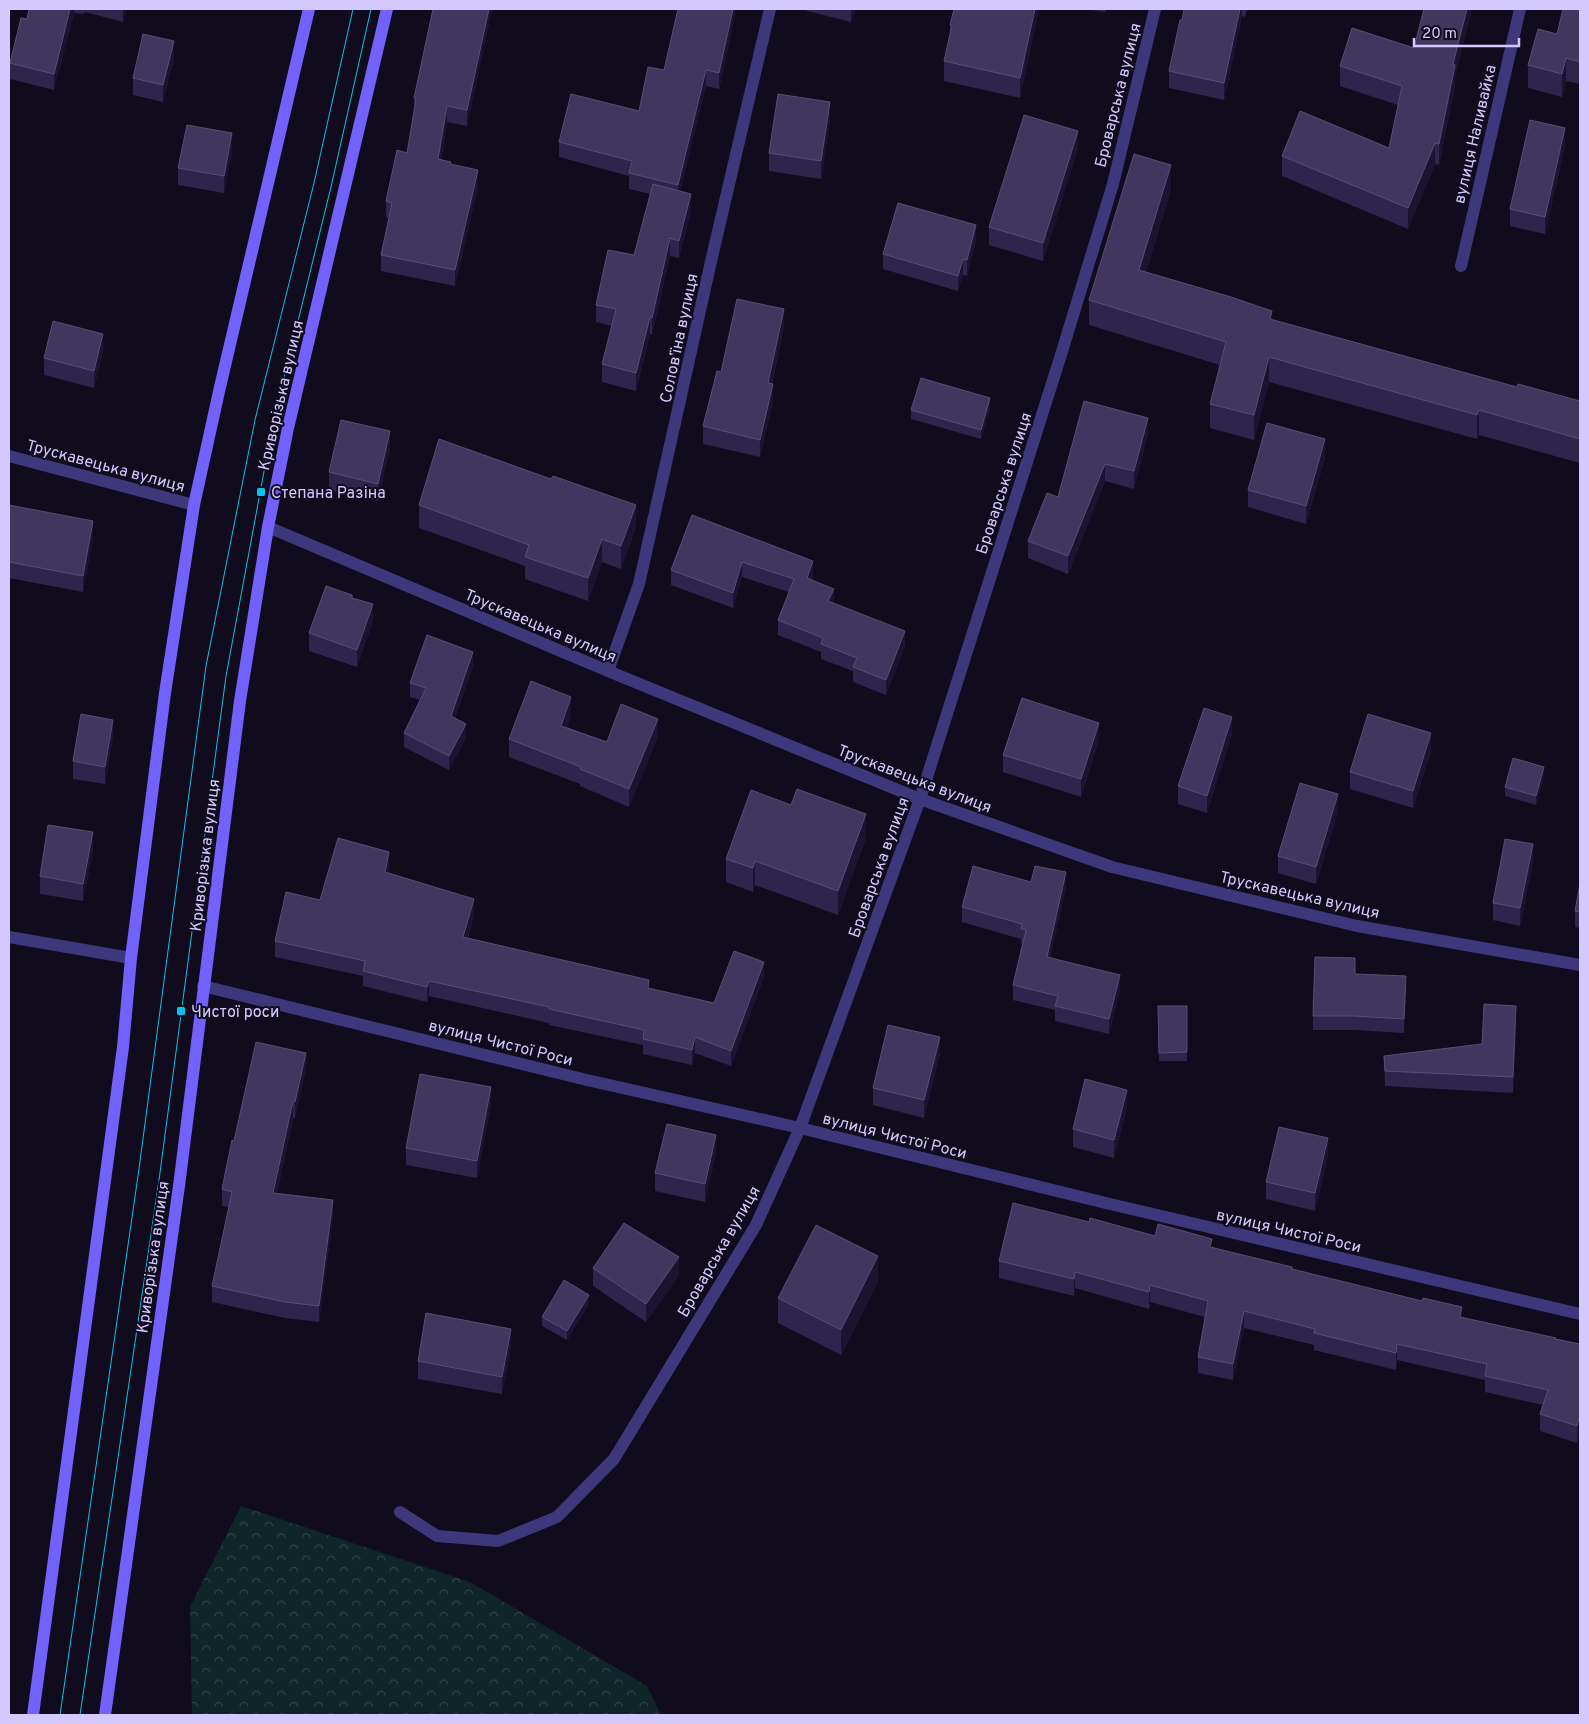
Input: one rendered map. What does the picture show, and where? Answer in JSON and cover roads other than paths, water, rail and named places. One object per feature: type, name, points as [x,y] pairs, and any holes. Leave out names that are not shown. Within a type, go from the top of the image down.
[{"type":"main road","points":[[33,1715],[121,1057],[131,958],[166,693],[194,505],[309,9]]},
{"type":"main road","name":"Криворізька вулиця","points":[[105,1715],[179,1186],[240,701],[268,527],[288,428],[387,9]]},
{"type":"street","name":"Соловʼїна вулиця","points":[[608,671],[639,584],[770,9]]},
{"type":"street","name":"Броварська вулиця","points":[[400,1512],[437,1536],[498,1540],[557,1517],[614,1459],[756,1225],[800,1128],[920,799],[1060,358],[1113,184],[1155,9]]},
{"type":"street","name":"вулиця Наливайка","points":[[1461,266],[1520,9]]},
{"type":"street","name":"Трускавецька вулиця","points":[[9,456],[194,505]]},
{"type":"street","name":"Трускавецька вулиця","points":[[268,527],[608,671],[920,799],[1112,867],[1357,926],[1580,965]]},
{"type":"street","points":[[9,937],[131,958]]},
{"type":"street","name":"вулиця Чистої Роси","points":[[203,986],[587,1080],[800,1128],[1110,1204],[1580,1314]]},
{"type":"tram line","points":[[60,1715],[138,1176],[206,666],[255,420],[314,183],[353,9]]},
{"type":"tram line","points":[[80,1715],[159,1180],[226,676],[273,423],[331,187],[371,9]]},
{"type":"place","name":"Степана Разіна","points":[[261,492]]},
{"type":"place","name":"Чистої роси","points":[[181,1011]]}]
